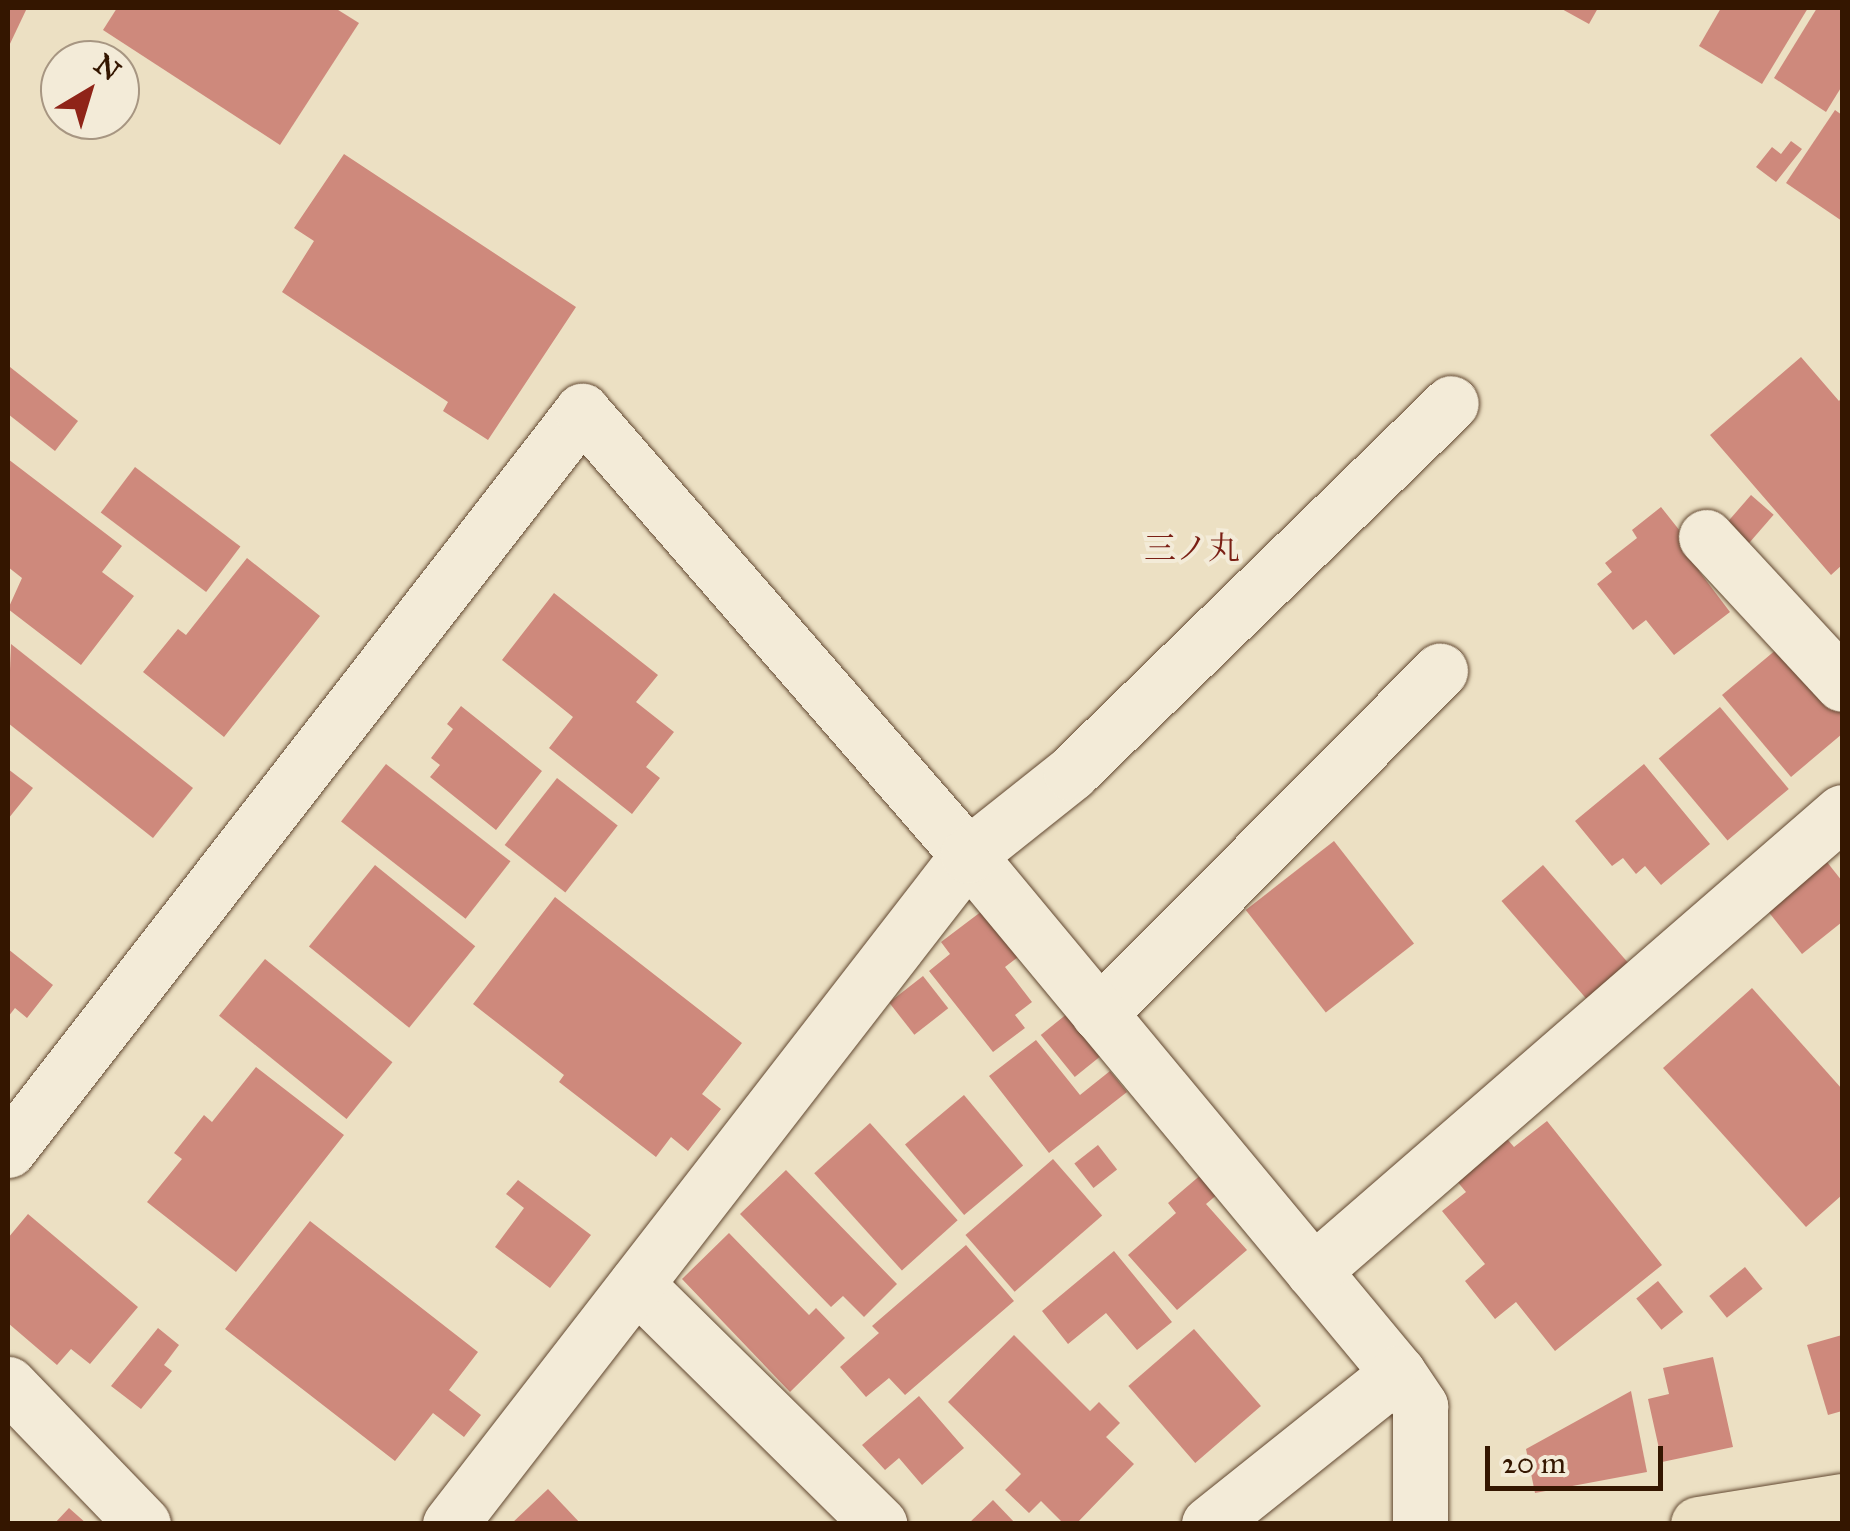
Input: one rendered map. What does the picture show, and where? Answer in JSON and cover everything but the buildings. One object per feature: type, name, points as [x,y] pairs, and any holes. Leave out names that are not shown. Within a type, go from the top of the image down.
[{"type":"highway","points":[[1698,1524],[1842,1500]]},
{"type":"street","points":[[450,1524],[968,855],[1071,773],[1451,404]]},
{"type":"street","points":[[8,1150],[582,411],[968,855],[1398,1374],[1420,1406],[1420,1524]]},
{"type":"street","points":[[1706,536],[1842,684]]},
{"type":"street","points":[[1099,1014],[1440,671]]},
{"type":"street","points":[[1313,1271],[1842,812]]},
{"type":"street","points":[[636,1284],[879,1524]]},
{"type":"street","points":[[1209,1524],[1398,1374]]},
{"type":"street","points":[[8,1384],[143,1524]]},
{"type":"district","name":"三ノ丸","points":[[1192,549]]}]
